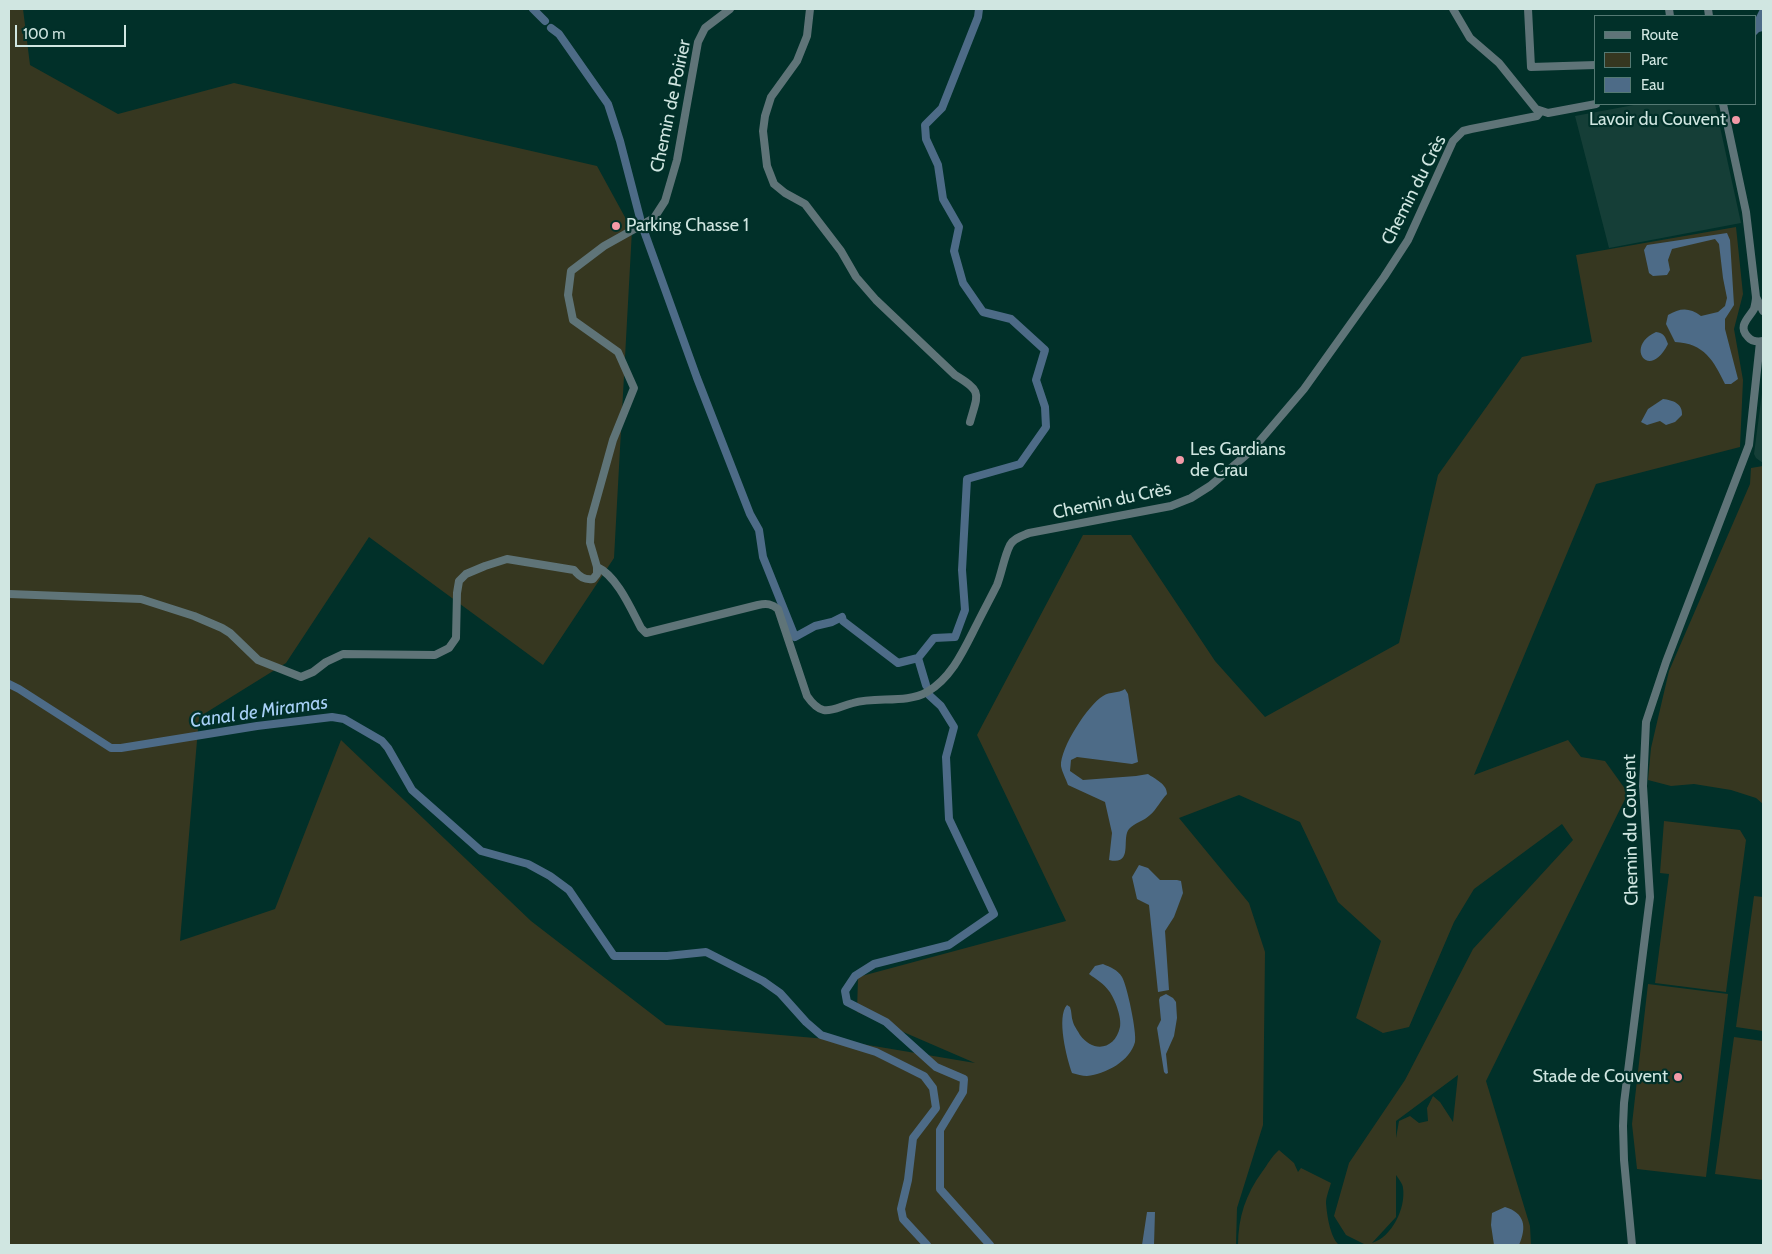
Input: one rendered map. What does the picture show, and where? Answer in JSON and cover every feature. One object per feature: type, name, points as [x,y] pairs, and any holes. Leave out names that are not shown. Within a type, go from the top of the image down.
[{"type":"street","name":"Chemin de Poirier","points":[[597,567],[590,543],[591,519],[612,440],[634,388],[618,352],[573,320],[568,295],[571,272],[604,246],[654,218],[665,201],[677,160],[698,42],[705,28],[730,9]]},
{"type":"street","points":[[810,9],[807,36],[797,61],[771,98],[765,116],[763,131],[767,166],[774,184],[785,193],[805,204],[841,251],[856,277],[876,300],[955,375],[971,384],[975,389],[977,394],[970,422]]},
{"type":"street","points":[[1453,9],[1470,38],[1499,63],[1536,109],[1548,113],[1594,104]]},
{"type":"street","points":[[1528,9],[1531,68],[1594,64]]},
{"type":"street","name":"Chemin du Couvent","points":[[1632,1245],[1623,1126],[1624,1103],[1650,897],[1643,786],[1646,722],[1666,662],[1750,445],[1762,341],[1750,339],[1744,331],[1744,321],[1755,306],[1756,297],[1746,212],[1723,105]]},
{"type":"street","name":"Chemin du Crès","points":[[597,567],[603,570],[621,591],[643,631],[646,633],[758,605],[773,605],[778,609],[807,696],[814,707],[830,711],[854,702],[912,697],[926,692],[940,682],[956,663],[997,584],[1010,544],[1017,538],[1029,533],[1171,506],[1191,498],[1210,486],[1252,450],[1304,389],[1352,323],[1408,240],[1453,141],[1463,131],[1537,116],[1541,111]]},
{"type":"street","name":"Chemin du Couvent","points":[[1751,313],[1763,311],[1756,297]]},
{"type":"street","points":[[9,594],[141,599],[194,616],[222,628],[230,632],[258,660],[301,677],[343,654],[435,655],[449,648],[456,638],[459,581],[466,574],[485,566],[507,559],[574,570],[586,580],[593,579],[597,574],[597,567]]},
{"type":"shaded area","points":[[1634,105],[1715,105],[1741,223],[1609,248],[1575,116]]},
{"type":"shaded area","points":[[1763,394],[1763,463],[1754,454]]},
{"type":"green space","points":[[9,9],[23,9],[30,65],[118,114],[234,83],[597,166],[632,230],[614,558],[543,665],[369,537],[286,663],[199,717],[180,941],[275,909],[341,740],[531,921],[666,1025],[838,1040],[975,1063],[857,1012],[858,977],[1066,921],[977,735],[1083,535],[1131,535],[1215,661],[1265,717],[1399,643],[1438,475],[1522,357],[1592,342],[1576,255],[1736,227],[1743,294],[1734,329],[1743,380],[1740,447],[1596,484],[1474,775],[1568,740],[1581,757],[1605,761],[1628,793],[1486,1081],[1530,1226],[1531,1245],[1366,1245],[1346,1235],[1334,1216],[1349,1163],[1405,1080],[1473,949],[1573,840],[1562,824],[1474,889],[1454,922],[1409,1027],[1383,1033],[1356,1018],[1381,941],[1338,902],[1300,822],[1239,795],[1179,818],[1249,903],[1265,952],[1263,1125],[1237,1208],[1236,1245],[9,1245]],"holes":[[[1458,1075],[1453,1122],[1440,1102],[1433,1096],[1427,1108],[1428,1121],[1419,1123],[1410,1116],[1399,1121],[1396,1138],[1396,1121]],[[1396,1175],[1403,1188],[1400,1213],[1386,1235],[1372,1243],[1396,1217]]]},
{"type":"green space","points":[[1763,466],[1763,804],[1756,798],[1731,790],[1694,784],[1671,786],[1648,780],[1651,748],[1669,671],[1750,484],[1751,468]]},
{"type":"green space","points":[[1664,821],[1740,830],[1746,840],[1726,992],[1655,983],[1669,874],[1660,873]]},
{"type":"green space","points":[[1754,896],[1763,897],[1763,1031],[1736,1027]]},
{"type":"green space","name":"Stade de Couvent","points":[[1648,984],[1728,994],[1706,1177],[1637,1169],[1632,1124]]},
{"type":"green space","points":[[1734,1037],[1763,1041],[1763,1180],[1715,1174]]},
{"type":"green space","points":[[1279,1150],[1294,1163],[1298,1172],[1301,1168],[1331,1183],[1326,1201],[1327,1214],[1331,1231],[1339,1245],[1238,1245],[1241,1215],[1247,1197],[1256,1180]]},
{"type":"water","points":[[1760,9],[1763,9],[1763,31],[1757,34],[1757,15]]},
{"type":"water","points":[[1727,233],[1730,240],[1734,305],[1725,319],[1725,329],[1738,379],[1731,384],[1725,384],[1717,368],[1701,350],[1685,343],[1675,342],[1666,324],[1668,315],[1677,311],[1688,310],[1701,316],[1718,312],[1725,306],[1727,298],[1719,244],[1715,239],[1672,249],[1668,260],[1670,270],[1667,275],[1653,276],[1649,273],[1644,250],[1647,245]]},
{"type":"water","points":[[1656,332],[1664,335],[1668,344],[1661,355],[1654,360],[1647,361],[1643,358],[1641,352],[1642,345],[1647,338]]},
{"type":"water","points":[[1663,399],[1677,403],[1681,408],[1682,415],[1675,422],[1666,425],[1660,421],[1647,425],[1641,422],[1648,409]]},
{"type":"water","points":[[1125,689],[1128,694],[1138,762],[1132,764],[1077,757],[1071,760],[1070,771],[1083,780],[1148,774],[1165,787],[1167,794],[1155,810],[1148,817],[1129,829],[1124,855],[1122,859],[1117,861],[1109,860],[1112,833],[1105,802],[1068,785],[1061,766],[1070,738],[1090,708],[1106,694],[1120,692]]},
{"type":"water","points":[[1139,865],[1148,868],[1160,880],[1181,881],[1183,893],[1174,917],[1165,931],[1169,990],[1158,992],[1149,905],[1137,899],[1132,877]]},
{"type":"water","points":[[1103,964],[1114,969],[1122,977],[1129,999],[1135,1042],[1123,1061],[1102,1073],[1083,1076],[1072,1073],[1062,1028],[1062,1019],[1067,1005],[1070,1007],[1072,1020],[1080,1035],[1091,1045],[1103,1046],[1109,1044],[1117,1035],[1120,1023],[1116,1004],[1107,988],[1089,974],[1095,966]]},
{"type":"water","points":[[1166,994],[1176,1002],[1177,1018],[1174,1036],[1166,1054],[1168,1073],[1166,1074],[1164,1072],[1157,1028],[1161,1020],[1159,1000],[1160,997]]},
{"type":"water","points":[[1505,1207],[1517,1213],[1522,1222],[1523,1232],[1519,1245],[1494,1245],[1491,1225],[1492,1213]]},
{"type":"water","points":[[1147,1212],[1155,1212],[1154,1245],[1142,1245]]},
{"type":"waterway","points":[[533,9],[545,21]]},
{"type":"waterway","points":[[926,685],[918,658],[934,638],[955,637],[965,610],[962,570],[967,479],[1020,464],[1046,427],[1045,407],[1036,380],[1045,350],[1011,319],[983,312],[963,283],[954,251],[959,227],[943,199],[938,165],[926,139],[925,125],[942,108],[978,17],[979,9]]},
{"type":"waterway","points":[[551,28],[559,34],[608,104],[620,141],[640,218]]},
{"type":"waterway","points":[[644,231],[697,378],[750,514],[759,530],[763,557],[795,637],[815,626],[832,622],[842,617],[843,621],[898,663],[918,658]]},
{"type":"waterway","name":"Canal de Miramas","points":[[9,684],[111,748],[257,726],[332,717],[344,719],[382,741],[412,790],[481,851],[528,864],[550,876],[569,890],[614,956],[667,956],[706,952],[763,981],[780,993],[806,1022],[821,1035],[876,1052],[924,1076],[933,1088],[936,1108],[913,1138],[908,1180],[901,1209],[903,1219],[927,1245]]},
{"type":"waterway","points":[[929,695],[941,706],[954,727],[946,757],[949,819],[994,914],[949,945],[874,964],[855,976],[845,991],[847,1002],[886,1022],[936,1067],[964,1079],[963,1092],[940,1130],[940,1189],[990,1245]]},
{"type":"place","name":"Lavoir du Couvent","points":[[1736,120]]},
{"type":"place","name":"Parking Chasse 1","points":[[616,226]]},
{"type":"place","name":"Les Gardians de Crau","points":[[1180,460]]},
{"type":"place","name":"Stade de Couvent","points":[[1678,1077]]}]
